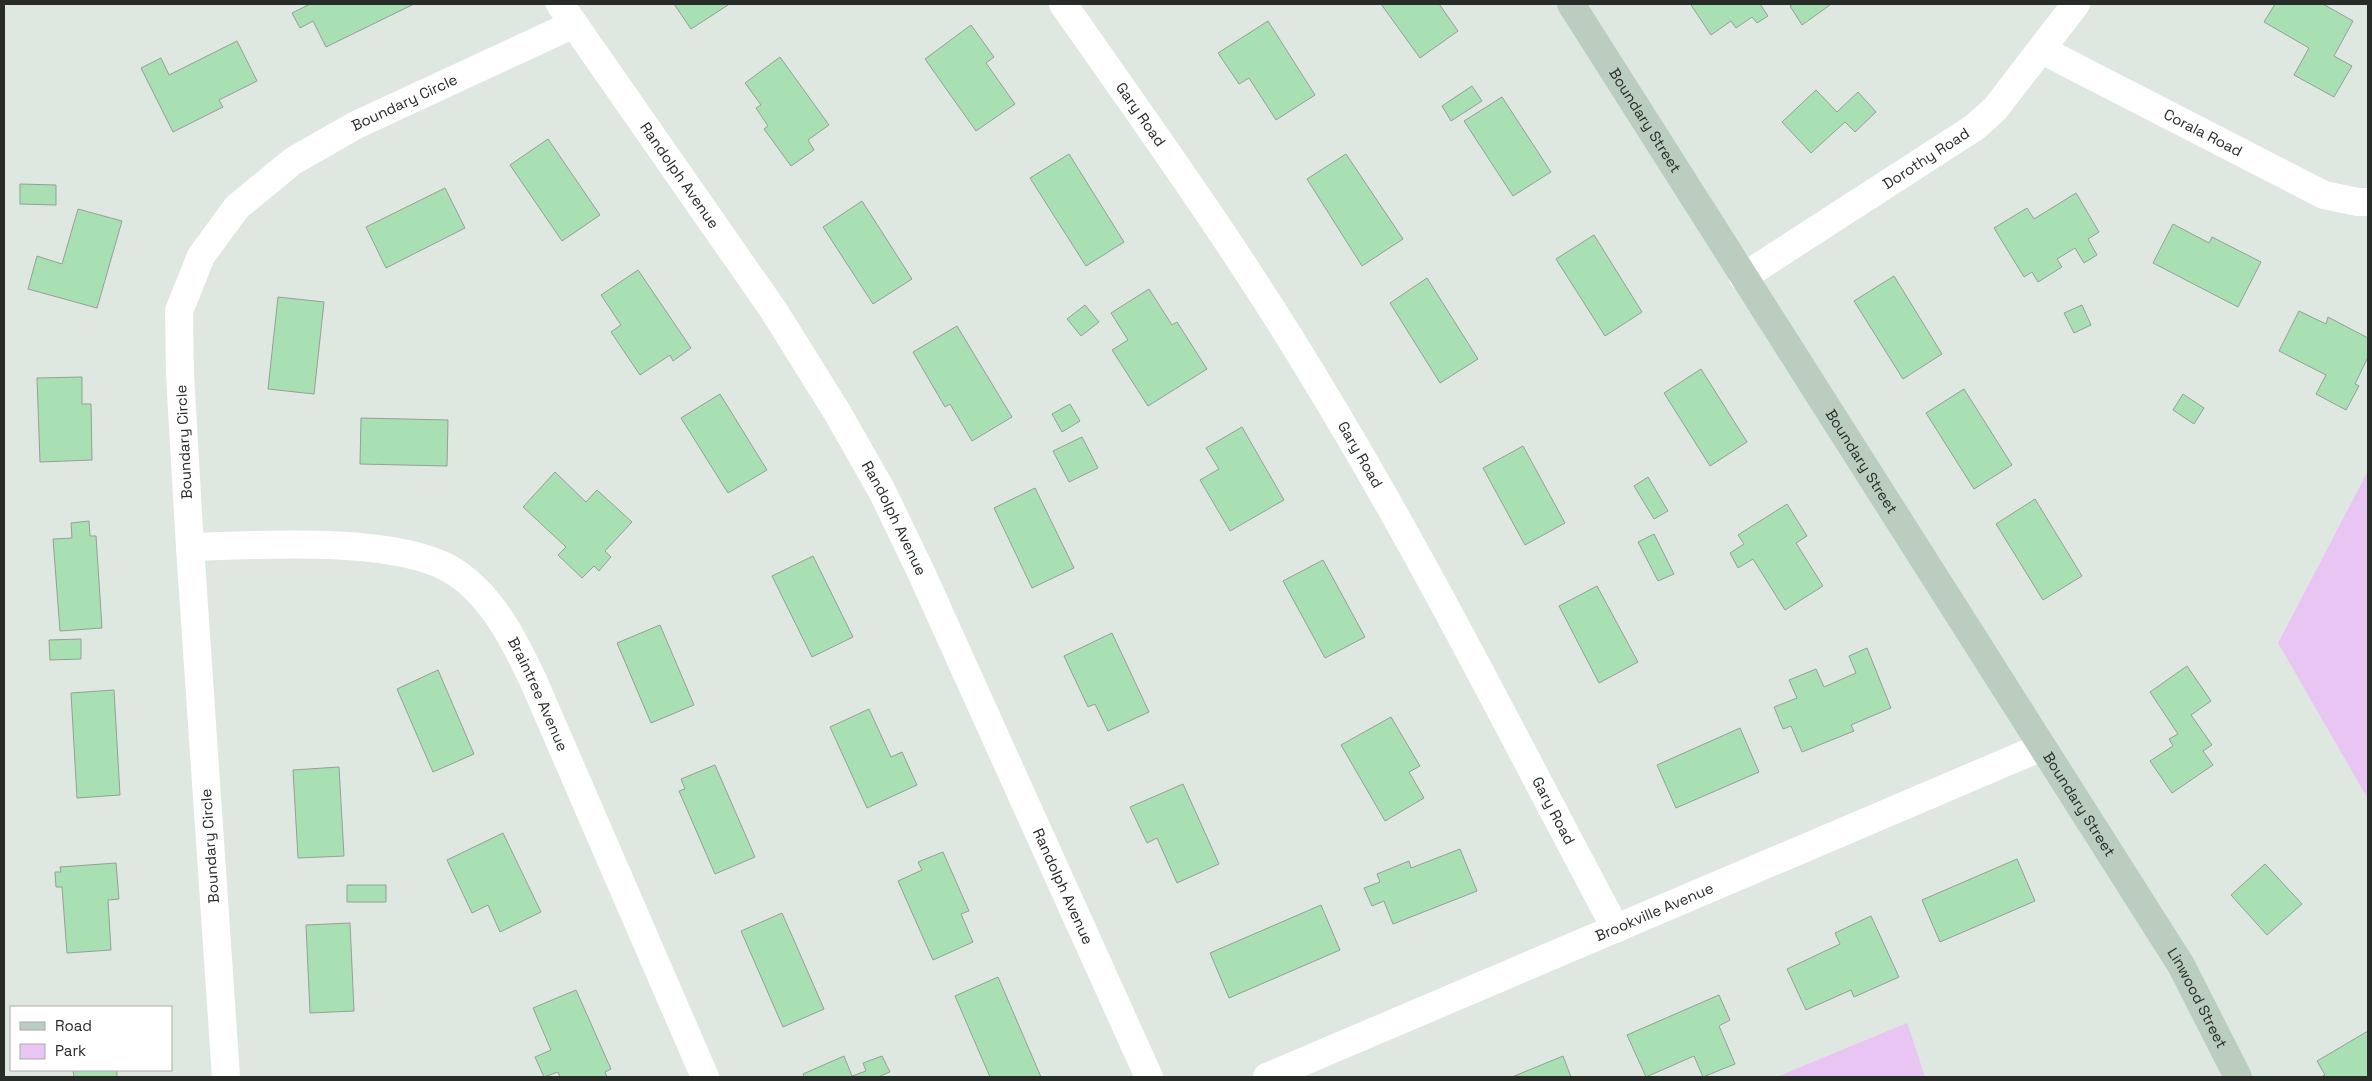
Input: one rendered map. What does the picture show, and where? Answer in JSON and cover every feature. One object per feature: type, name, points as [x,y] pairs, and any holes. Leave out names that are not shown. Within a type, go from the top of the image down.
[{"type":"main road","name":"Boundary Street","points":[[1571,4],[2152,920]]},
{"type":"main road","name":"Linwood Street","points":[[2152,920],[2181,965],[2206,1010],[2238,1077]]},
{"type":"street","name":"Gary Road","points":[[1064,4],[1262,293],[1317,381],[1379,486],[1616,929]]},
{"type":"street","name":"Dorothy Road","points":[[1743,277],[1975,128],[1995,109],[2076,4]]},
{"type":"street","name":"Boundary Circle","points":[[226,1077],[190,547],[180,376],[179,311],[201,256],[237,207],[293,161],[356,125],[567,14]]},
{"type":"street","name":"Randolph Avenue","points":[[567,14],[774,311],[837,412],[882,491],[924,579],[1149,1077]]},
{"type":"street","name":"Corala Road","points":[[2042,50],[2324,195],[2358,202],[2368,202]]},
{"type":"street","name":"Braintree Avenue","points":[[190,547],[275,545],[352,547],[413,554],[450,569],[480,593],[514,638],[705,1077]]},
{"type":"street","name":"Brookville Avenue","points":[[1266,1077],[2042,747]]},
{"type":"green space","points":[[2368,471],[2368,799],[2278,643]]},
{"type":"green space","points":[[1907,1023],[1925,1077],[1776,1077]]},
{"type":"building","points":[[310,4],[414,4],[326,47],[313,21],[300,28],[292,13]]},
{"type":"building","points":[[674,4],[727,4],[728,5],[691,29]]},
{"type":"building","points":[[1381,4],[1439,4],[1458,31],[1420,58]]},
{"type":"building","points":[[1760,4],[1768,16],[1757,23],[1752,17],[1736,28],[1731,21],[1711,35],[1691,5]]},
{"type":"building","points":[[1793,4],[1830,5],[1802,25],[1790,6]]},
{"type":"building","points":[[2275,4],[2323,4],[2353,21],[2334,56],[2352,66],[2334,97],[2294,75],[2309,48],[2264,22]]},
{"type":"building","points":[[1268,21],[1315,95],[1276,120],[1249,78],[1239,84],[1218,53]]},
{"type":"building","points":[[971,25],[994,57],[986,63],[1015,104],[976,131],[925,59]]},
{"type":"building","points":[[237,41],[257,81],[219,100],[223,107],[173,132],[141,68],[161,58],[169,75]]},
{"type":"building","points":[[780,57],[829,125],[808,140],[814,150],[791,166],[764,129],[768,126],[756,108],[761,105],[745,83]]},
{"type":"building","points":[[1472,86],[1482,101],[1451,121],[1442,106]]},
{"type":"building","points":[[1816,90],[1837,112],[1858,92],[1876,112],[1855,132],[1845,122],[1811,153],[1782,122]]},
{"type":"building","points":[[1502,97],[1551,172],[1513,196],[1464,121]]},
{"type":"building","points":[[548,139],[600,215],[562,241],[510,165]]},
{"type":"building","points":[[1069,154],[1124,242],[1086,266],[1030,178]]},
{"type":"building","points":[[1346,154],[1403,239],[1362,266],[1307,179]]},
{"type":"building","points":[[20,184],[56,185],[56,205],[20,204]]},
{"type":"building","points":[[445,188],[465,228],[386,268],[366,227]]},
{"type":"building","points":[[2076,193],[2099,232],[2088,239],[2097,255],[2084,263],[2075,248],[2057,259],[2062,267],[2038,282],[2032,272],[2024,277],[1994,228],[2027,208],[2034,219]]},
{"type":"building","points":[[862,201],[912,279],[873,304],[823,227]]},
{"type":"building","points":[[78,209],[122,221],[97,308],[28,289],[37,256],[62,264]]},
{"type":"building","points":[[2173,224],[2209,243],[2212,237],[2261,262],[2238,307],[2153,263]]},
{"type":"building","points":[[1594,235],[1642,312],[1605,336],[1556,259]]},
{"type":"building","points":[[638,270],[691,348],[673,361],[670,355],[640,375],[611,332],[621,325],[601,295]]},
{"type":"building","points":[[1894,276],[1942,354],[1903,379],[1854,301]]},
{"type":"building","points":[[1427,278],[1478,359],[1440,383],[1390,303]]},
{"type":"building","points":[[1149,289],[1172,325],[1177,322],[1207,369],[1148,406],[1112,350],[1128,340],[1111,313]]},
{"type":"building","points":[[278,297],[324,302],[314,394],[268,389]]},
{"type":"building","points":[[1085,305],[1099,322],[1081,336],[1067,319]]},
{"type":"building","points":[[2082,305],[2091,325],[2074,333],[2064,313]]},
{"type":"building","points":[[2299,311],[2326,324],[2328,317],[2368,338],[2368,357],[2355,384],[2359,386],[2346,410],[2316,394],[2326,375],[2279,351]]},
{"type":"building","points":[[957,326],[1012,417],[972,441],[950,404],[945,407],[913,352]]},
{"type":"building","points":[[1701,369],[1747,442],[1710,466],[1664,393]]},
{"type":"building","points":[[82,377],[82,404],[91,404],[92,460],[40,462],[37,378]]},
{"type":"building","points":[[1964,389],[2012,465],[1974,489],[1926,413]]},
{"type":"building","points":[[720,394],[767,470],[728,493],[681,418]]},
{"type":"building","points":[[2183,394],[2204,408],[2194,424],[2173,410]]},
{"type":"building","points":[[1070,404],[1080,421],[1062,432],[1052,414]]},
{"type":"building","points":[[361,418],[448,420],[447,466],[360,464]]},
{"type":"building","points":[[1242,427],[1284,500],[1230,531],[1200,480],[1219,469],[1206,448]]},
{"type":"building","points":[[1082,437],[1098,468],[1069,482],[1053,451]]},
{"type":"building","points":[[1523,446],[1565,523],[1525,545],[1483,468]]},
{"type":"building","points":[[555,472],[586,502],[597,490],[632,522],[605,551],[611,557],[599,571],[594,566],[582,578],[558,555],[566,547],[523,507]]},
{"type":"building","points":[[1648,477],[1668,511],[1654,519],[1634,486]]},
{"type":"building","points":[[1035,488],[1074,568],[1032,588],[994,508]]},
{"type":"building","points":[[2035,499],[2082,576],[2043,600],[1996,524]]},
{"type":"building","points":[[1787,504],[1807,536],[1796,543],[1823,586],[1785,610],[1753,559],[1738,568],[1730,553],[1744,544],[1738,535]]},
{"type":"building","points":[[89,521],[90,536],[96,536],[102,628],[60,631],[53,539],[72,538],[71,523]]},
{"type":"building","points":[[1654,534],[1674,574],[1658,581],[1638,542]]},
{"type":"building","points":[[813,556],[853,637],[812,657],[772,576]]},
{"type":"building","points":[[1323,560],[1365,637],[1325,658],[1283,581]]},
{"type":"building","points":[[1597,586],[1638,662],[1599,683],[1559,606]]},
{"type":"building","points":[[660,625],[694,705],[651,723],[617,643]]},
{"type":"building","points":[[1112,633],[1149,712],[1108,731],[1095,704],[1088,707],[1064,656]]},
{"type":"building","points":[[81,639],[81,659],[50,660],[49,640]]},
{"type":"building","points":[[1867,648],[1891,708],[1851,725],[1854,731],[1802,752],[1791,726],[1783,729],[1774,707],[1797,698],[1789,680],[1816,669],[1824,687],[1856,673],[1849,656]]},
{"type":"building","points":[[2187,666],[2211,701],[2191,715],[2212,745],[2203,751],[2213,765],[2172,793],[2150,761],[2173,746],[2169,739],[2178,734],[2150,692]]},
{"type":"building","points":[[438,670],[474,754],[433,772],[397,689]]},
{"type":"building","points":[[114,690],[120,795],[77,798],[71,693]]},
{"type":"building","points":[[869,709],[891,757],[902,752],[917,785],[867,808],[830,727]]},
{"type":"building","points":[[1391,717],[1420,766],[1409,772],[1424,798],[1385,821],[1341,745]]},
{"type":"building","points":[[1740,728],[1759,772],[1676,808],[1657,765]]},
{"type":"building","points":[[715,765],[755,857],[715,874],[679,791],[685,789],[681,779]]},
{"type":"building","points":[[339,767],[344,856],[298,858],[293,770]]},
{"type":"building","points":[[1183,784],[1219,864],[1177,883],[1157,838],[1147,843],[1130,807]]},
{"type":"building","points":[[503,833],[541,912],[500,932],[488,905],[472,913],[447,860]]},
{"type":"building","points":[[1460,849],[1477,891],[1393,924],[1384,901],[1372,906],[1364,888],[1380,882],[1377,874],[1409,861],[1411,868]]},
{"type":"building","points":[[943,852],[969,911],[961,914],[973,942],[933,960],[898,881],[922,870],[918,862]]},
{"type":"building","points":[[2017,859],[2035,901],[1940,942],[1922,900]]},
{"type":"building","points":[[116,863],[119,899],[108,900],[111,950],[67,953],[62,887],[56,887],[55,872],[61,872],[60,867]]},
{"type":"building","points":[[2265,864],[2302,904],[2267,935],[2231,895]]},
{"type":"building","points":[[347,885],[386,885],[386,902],[347,902]]},
{"type":"building","points":[[1321,905],[1340,950],[1229,998],[1210,953]]},
{"type":"building","points":[[782,913],[824,1009],[783,1027],[741,931]]},
{"type":"building","points":[[1871,916],[1899,977],[1854,997],[1851,990],[1806,1010],[1787,969],[1840,944],[1835,933]]},
{"type":"building","points":[[350,923],[354,1011],[310,1013],[306,925]]},
{"type":"building","points":[[998,977],[1041,1077],[990,1077],[955,996]]},
{"type":"building","points":[[576,990],[611,1069],[605,1072],[607,1077],[560,1077],[558,1072],[544,1077],[535,1057],[551,1050],[533,1008]]},
{"type":"building","points":[[1719,995],[1730,1020],[1719,1026],[1735,1064],[1703,1077],[1694,1056],[1646,1077],[1627,1035]]},
{"type":"building","points":[[2368,1031],[2368,1077],[2321,1077],[2325,1075],[2317,1061]]},
{"type":"building","points":[[844,1056],[852,1076],[866,1071],[863,1063],[882,1056],[890,1072],[878,1077],[804,1077],[803,1074]]},
{"type":"building","points":[[1563,1056],[1571,1077],[1512,1077]]},
{"type":"building","points":[[73,1071],[117,1071],[117,1077],[74,1077]]}]
